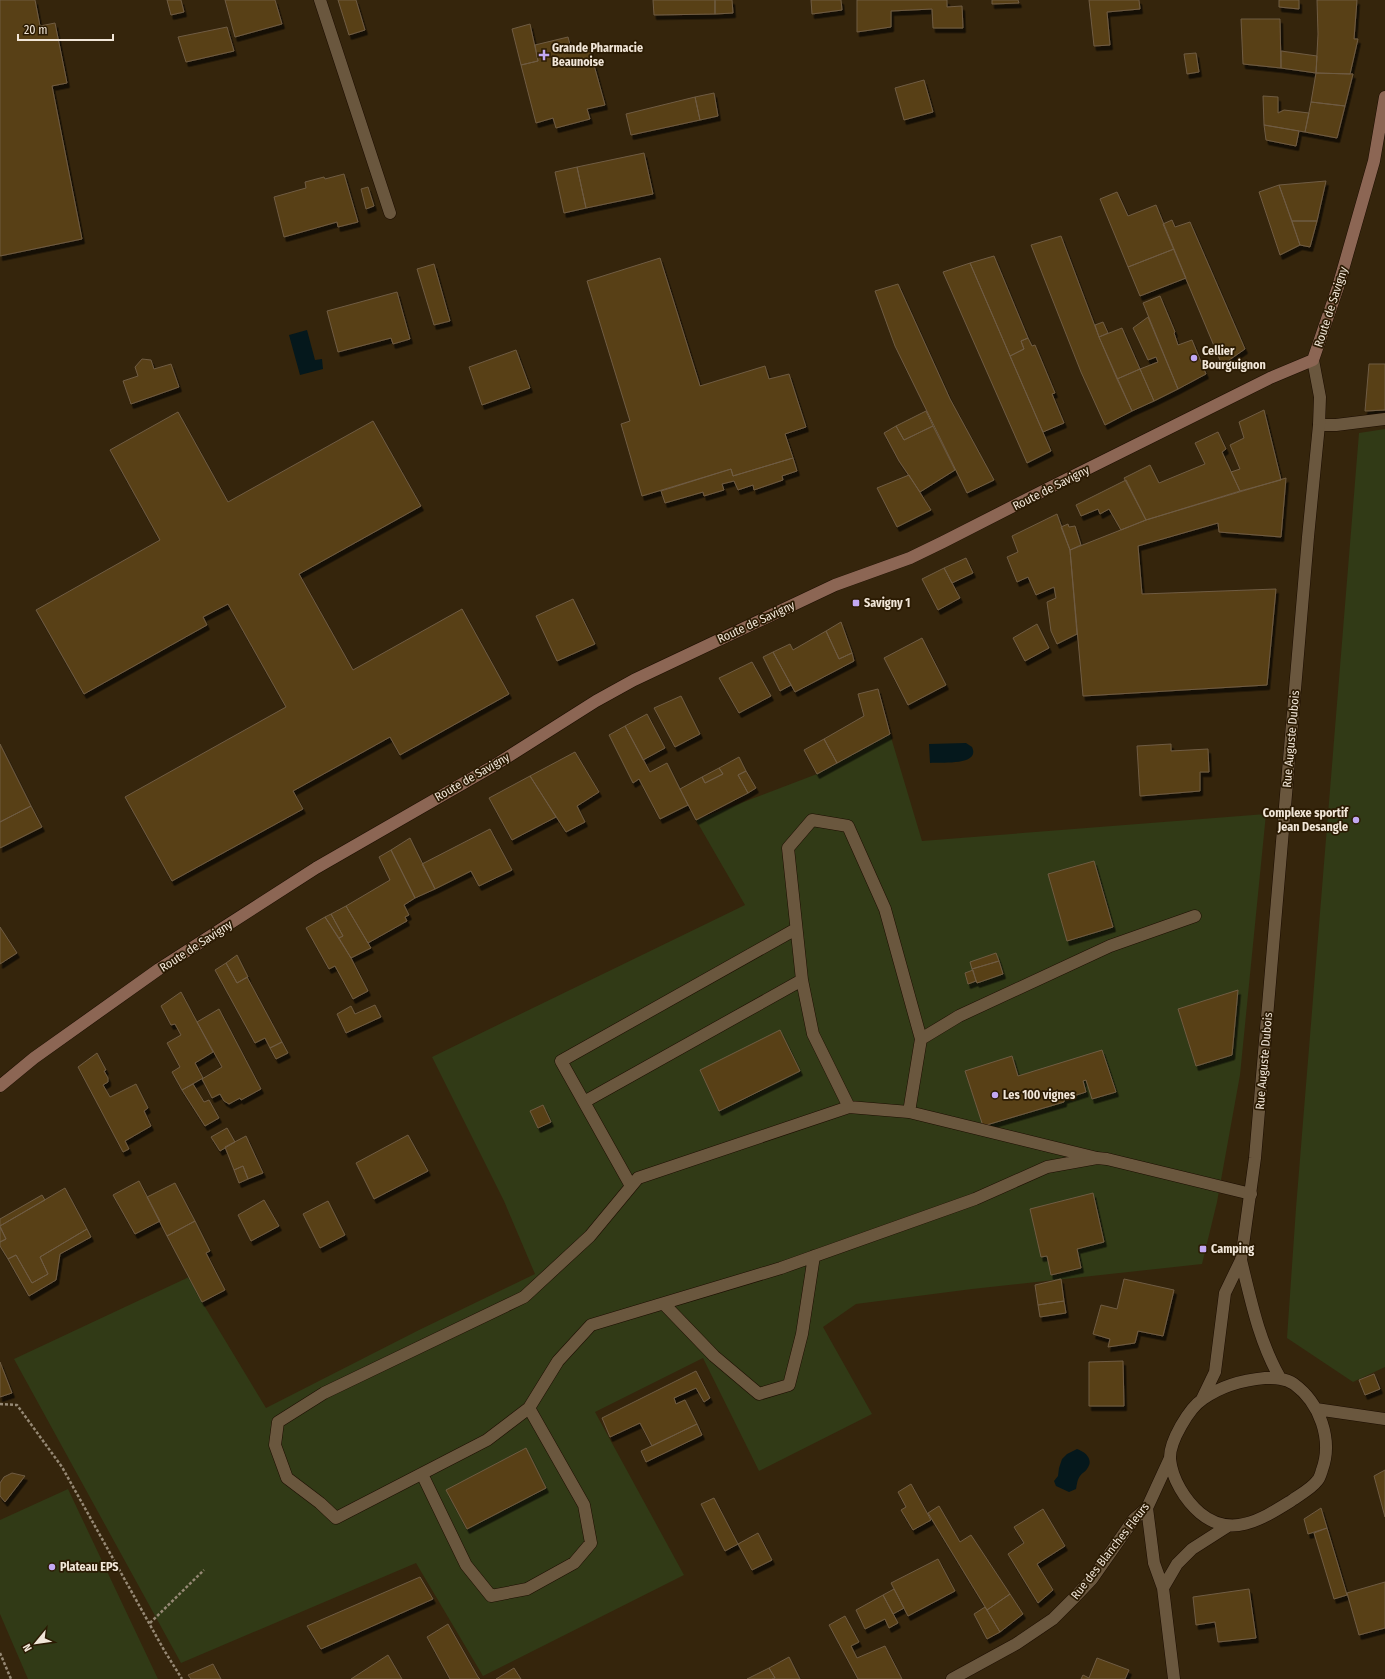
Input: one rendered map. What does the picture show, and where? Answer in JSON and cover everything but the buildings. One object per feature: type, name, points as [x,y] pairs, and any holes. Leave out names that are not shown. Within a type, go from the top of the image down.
[{"type":"main road","name":"Route de Savigny","points":[[0,1086],[34,1058],[159,970],[303,876],[495,764],[615,690],[828,588],[910,558],[1270,378],[1313,360],[1338,287],[1374,161],[1385,97]]},
{"type":"street","points":[[320,0],[390,213]]},
{"type":"street","name":"Rue Auguste Dubois","points":[[1202,1399],[1215,1372],[1225,1293],[1240,1260],[1251,1194],[1319,425],[1320,396],[1313,360]]},
{"type":"street","points":[[1319,425],[1336,425],[1385,419]]},
{"type":"street","points":[[849,1106],[813,1034],[802,980],[788,848],[812,820],[848,826],[885,910],[921,1039],[909,1112]]},
{"type":"street","points":[[921,1039],[959,1016],[1110,946],[1195,916]]},
{"type":"street","points":[[631,1186],[561,1061],[796,929]]},
{"type":"street","points":[[584,1102],[802,980]]},
{"type":"street","points":[[1097,1158],[1047,1167],[975,1199],[781,1268],[591,1325],[558,1361],[530,1408],[487,1440],[336,1518],[320,1503],[287,1478],[274,1445],[278,1422],[324,1393],[524,1297],[590,1236],[638,1178],[849,1106],[909,1112],[1251,1194]]},
{"type":"street","points":[[664,1304],[714,1356],[759,1394],[789,1385],[802,1334],[814,1256]]},
{"type":"street","name":"Rue Auguste Dubois","points":[[1240,1260],[1259,1332],[1269,1359],[1280,1378]]},
{"type":"street","points":[[1170,1458],[1180,1488],[1188,1502],[1212,1522],[1228,1526],[1243,1525],[1266,1517],[1306,1491],[1318,1481],[1326,1460],[1326,1435],[1316,1409],[1307,1396],[1293,1384],[1280,1378],[1244,1380],[1223,1388],[1202,1399]]},
{"type":"street","name":"Rue des Blanches Fleurs","points":[[952,1679],[1016,1644],[1053,1618],[1092,1578],[1134,1519],[1147,1508],[1170,1458],[1174,1442],[1180,1428],[1190,1412],[1202,1399]]},
{"type":"street","points":[[422,1474],[466,1565],[491,1596],[527,1589],[574,1563],[591,1543],[584,1505],[530,1408]]},
{"type":"street","points":[[1316,1409],[1385,1419]]},
{"type":"street","points":[[1147,1508],[1154,1563],[1162,1588],[1174,1679]]},
{"type":"street","points":[[1162,1588],[1177,1564],[1192,1548],[1228,1526]]},
{"type":"path","points":[[0,1404],[17,1405],[62,1467],[182,1679]]},
{"type":"path","points":[[150,1623],[204,1570]]},
{"type":"path","points":[[0,1653],[11,1679]]},
{"type":"green space","name":"Complexe sportif Jean Desangle","points":[[1385,429],[1385,1367],[1353,1382],[1287,1338],[1296,1208],[1359,433]]},
{"type":"green space","points":[[890,734],[922,841],[1266,814],[1240,1075],[1217,1202],[1202,1264],[972,1289],[856,1304],[823,1327],[872,1414],[759,1471],[703,1358],[595,1412],[684,1575],[483,1676],[416,1563],[181,1663],[14,1359],[189,1277],[202,1302],[266,1408],[419,1330],[535,1274],[504,1201],[432,1057],[745,905],[696,820],[817,774]]},
{"type":"green space","name":"Plateau EPS","points":[[68,1489],[158,1679],[28,1679],[0,1614],[0,1520]]},
{"type":"shaded area","points":[[307,330],[315,360],[322,359],[323,369],[300,375],[289,335]]},
{"type":"shaded area","points":[[966,743],[972,747],[973,753],[971,757],[966,760],[950,763],[930,763],[929,744]]},
{"type":"shaded area","points":[[1077,1449],[1086,1454],[1090,1462],[1087,1469],[1079,1478],[1076,1489],[1069,1492],[1056,1486],[1054,1481],[1058,1476],[1062,1459],[1067,1454]]},
{"type":"place","name":"Grande Pharmacie Beaunoise","points":[[544,55]]},
{"type":"place","name":"Cellier Bourguignon","points":[[1194,358]]},
{"type":"place","name":"Savigny 1","points":[[856,603]]},
{"type":"place","name":"Complexe sportif Jean Desangle","points":[[1356,820]]},
{"type":"place","name":"Les 100 vignes","points":[[995,1095]]},
{"type":"place","name":"Camping","points":[[1203,1249]]},
{"type":"place","name":"Plateau EPS","points":[[52,1567]]}]
